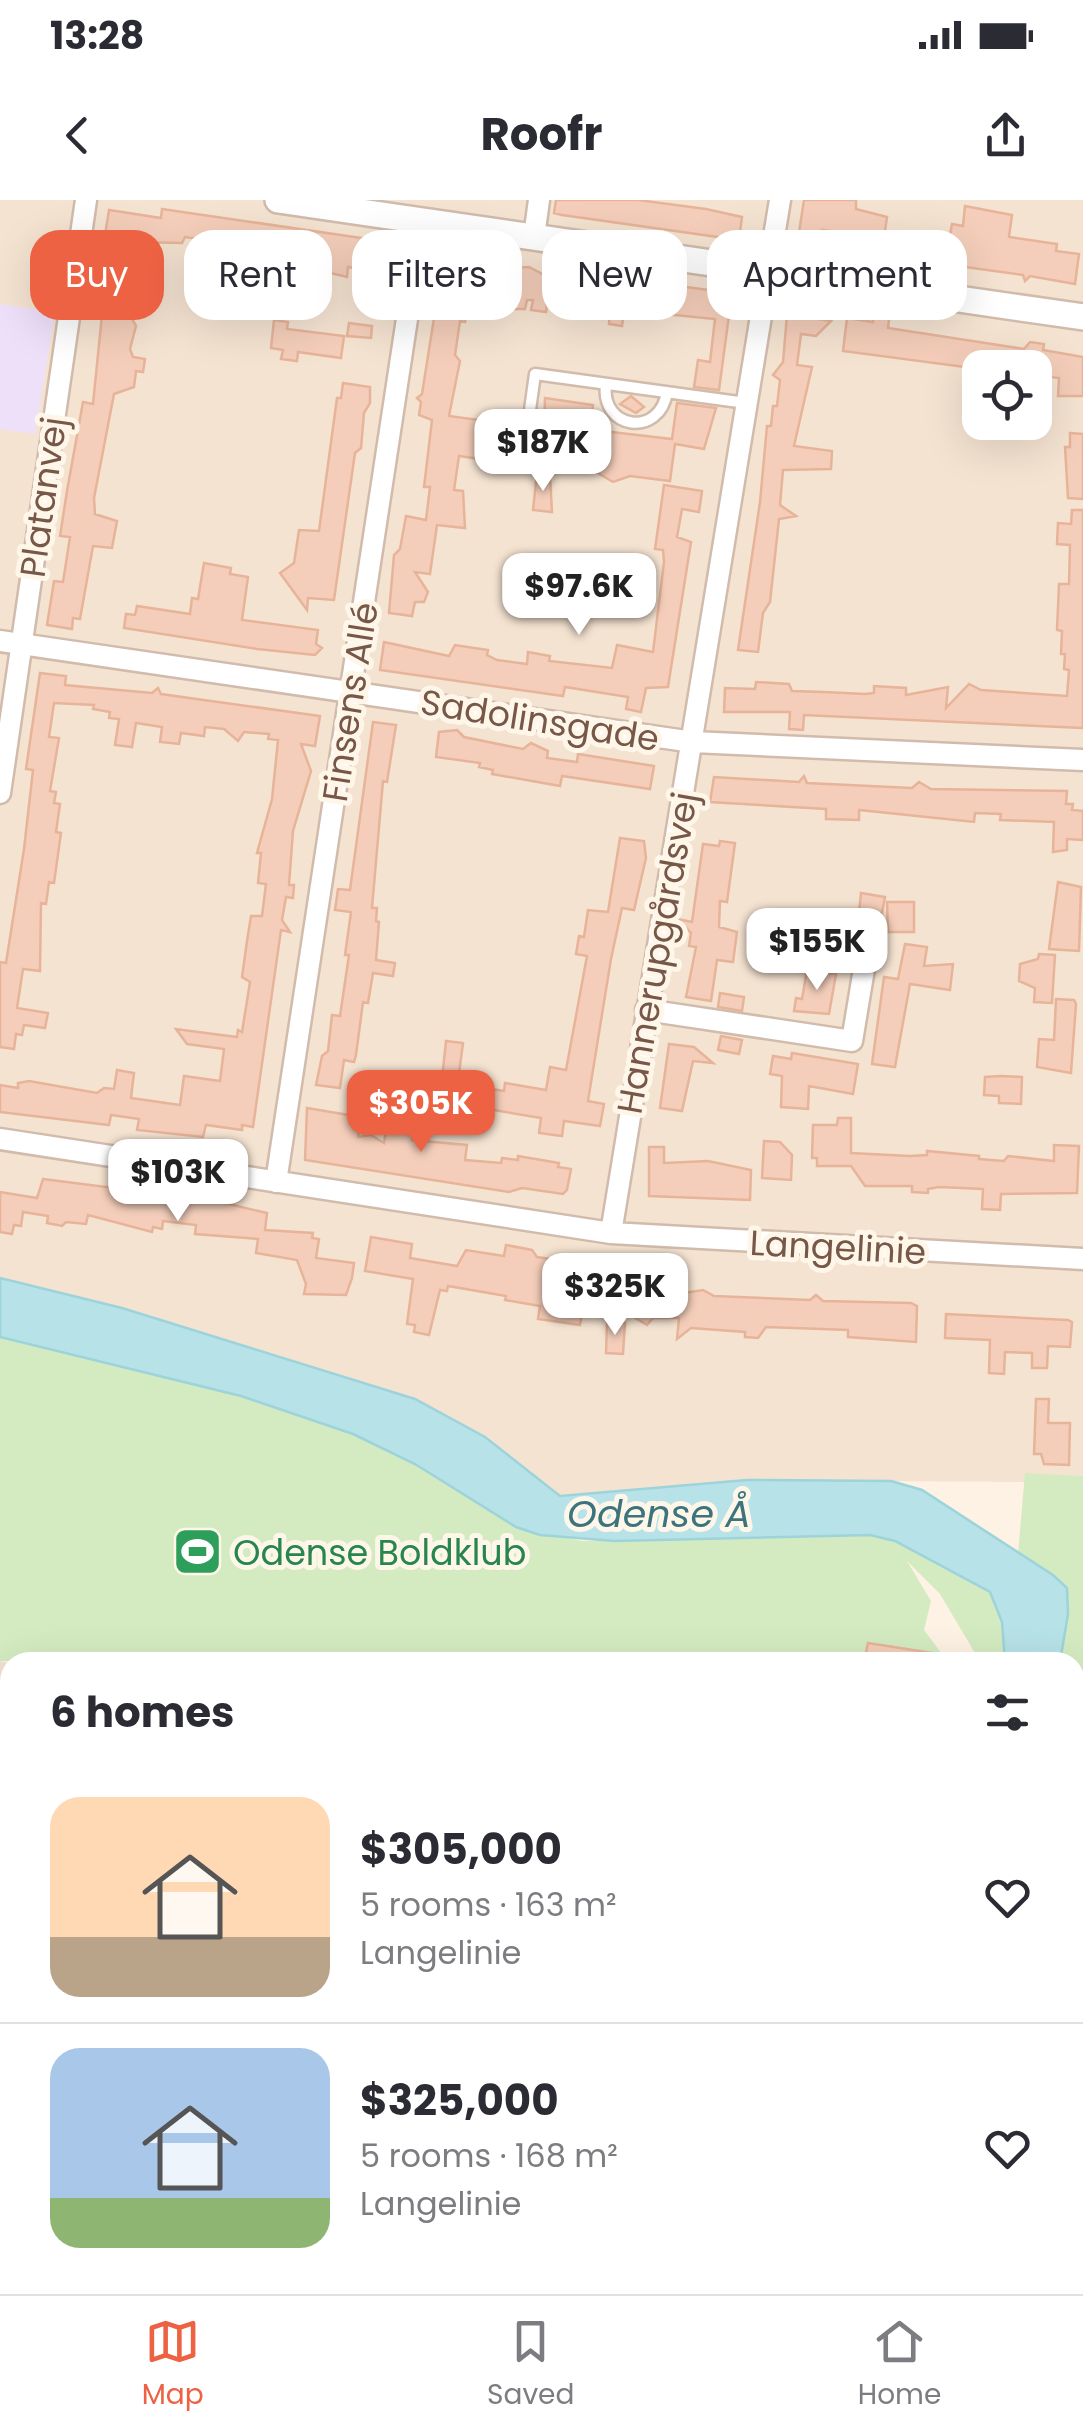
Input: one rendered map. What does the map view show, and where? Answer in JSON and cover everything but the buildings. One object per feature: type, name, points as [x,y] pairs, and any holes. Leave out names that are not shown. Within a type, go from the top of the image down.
[{"type":"street","name":"Platanvej","points":[[0,793],[86,200]]},
{"type":"street","points":[[278,200],[707,264]]},
{"type":"street","points":[[534,237],[539,200]]},
{"type":"street","name":"Hannerupgårdsvej","points":[[775,230],[780,200]]},
{"type":"street","name":"Finsens Allé","points":[[276,1182],[422,220]]},
{"type":"street","points":[[967,301],[1083,318]]},
{"type":"street","name":"Hannerupgårdsvej","points":[[612,1233],[760,320]]},
{"type":"street","name":"Sadolinsgade","points":[[0,641],[693,742],[1083,760]]},
{"type":"street","points":[[646,1010],[852,1041],[866,957]]},
{"type":"street","name":"Langelinie","points":[[0,1139],[612,1233],[1083,1260]]},
{"type":"lane","points":[[523,460],[535,374],[747,403]]},
{"type":"lane","points":[[606,384],[604,395],[612,414],[632,424],[652,420],[660,413],[668,392]]},
{"type":"shaded area","points":[[0,200],[1083,200],[1083,1492],[1023,1482],[747,1480],[560,1496],[485,1437],[415,1399],[122,1308],[0,1278]]},
{"type":"shaded area","points":[[0,304],[30,308],[30,320],[54,320],[35,434],[0,429]]},
{"type":"green space","points":[[0,1337],[241,1396],[354,1434],[415,1464],[516,1527],[582,1541],[871,1535],[894,1540],[990,1592],[1002,1622],[1005,1652],[974,1652],[940,1594],[907,1561],[931,1601],[924,1630],[940,1652],[0,1652]]},
{"type":"green space","points":[[1025,1473],[1083,1476],[1083,1652],[1062,1652],[1066,1633],[1053,1575],[1018,1554]]},
{"type":"water","name":"Odense Å","points":[[0,1278],[122,1308],[415,1399],[485,1437],[560,1496],[747,1480],[891,1481],[922,1490],[1067,1588],[1068,1614],[1062,1652],[1004,1652],[1002,1622],[990,1592],[895,1541],[870,1535],[615,1541],[540,1535],[516,1527],[415,1464],[353,1434],[241,1396],[0,1337]]},
{"type":"place","name":"Odense Boldklub","points":[[198,1552]]}]
